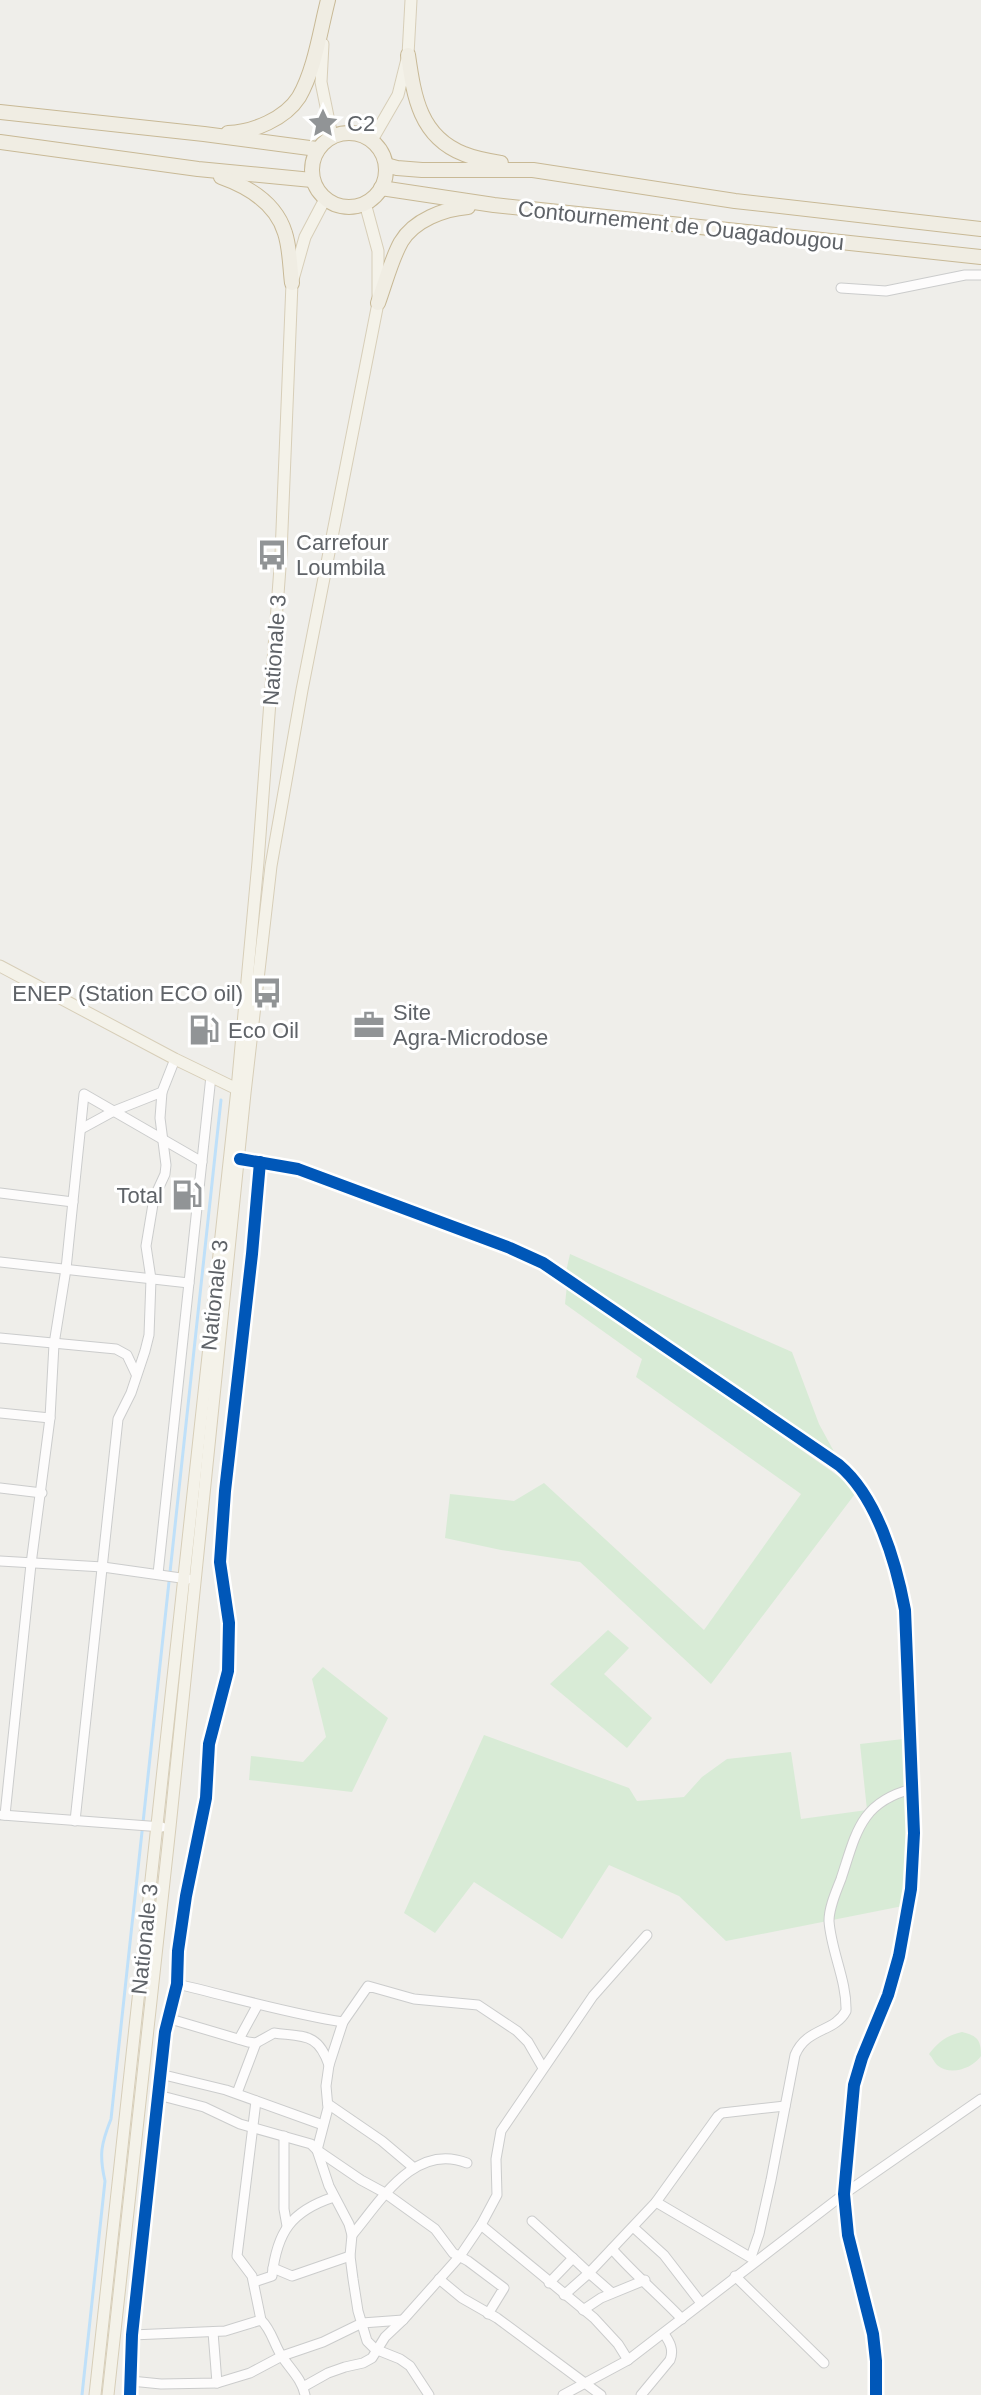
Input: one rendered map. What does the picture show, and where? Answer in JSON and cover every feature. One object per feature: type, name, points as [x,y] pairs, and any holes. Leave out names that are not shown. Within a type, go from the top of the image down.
[{"type":"highway","points":[[204,134],[235,133],[256,127],[280,116],[298,98],[310,69],[328,0]]},
{"type":"highway","points":[[408,55],[413,92],[423,119],[443,144],[466,156],[533,170]]},
{"type":"highway","points":[[0,112],[317,149]]},
{"type":"highway","points":[[353,132],[372,140],[379,147],[386,165],[381,188],[365,203],[345,207],[325,199],[312,180],[312,159],[317,149],[332,136],[353,132]]},
{"type":"highway","points":[[0,142],[198,169],[312,180]]},
{"type":"highway","name":"Contournement de Ouagadougou","points":[[386,165],[422,170],[533,170],[735,201],[981,229]]},
{"type":"highway","points":[[198,169],[243,185],[260,196],[275,212],[286,233],[292,283]]},
{"type":"highway","name":"Contournement de Ouagadougou","points":[[381,188],[494,205],[981,257]]},
{"type":"highway","points":[[378,303],[402,241],[414,228],[454,208],[494,205]]},
{"type":"main road","points":[[328,0],[321,82],[332,136]]},
{"type":"main road","points":[[372,140],[398,95],[408,55],[411,0]]},
{"type":"main road","name":"Nationale 3","points":[[108,2395],[240,1159],[241,1091],[275,651],[292,283],[305,237],[325,199]]},
{"type":"main road","name":"Nationale 3","points":[[95,2395],[182,1578],[271,866],[302,690],[378,303],[378,251],[365,203]]},
{"type":"main road","points":[[0,966],[241,1091]]},
{"type":"street","points":[[841,288],[886,291],[965,275],[981,275]]},
{"type":"street","points":[[75,1821],[118,1419],[131,1393],[149,1335],[151,1279],[146,1246],[154,1198],[165,1174],[160,1105],[162,1092],[175,1059]]},
{"type":"street","points":[[158,1574],[211,1076]]},
{"type":"street","points":[[81,1129],[114,1111],[162,1092]]},
{"type":"street","points":[[170,1827],[2,1815],[42,1493],[54,1344],[66,1269],[84,1094],[202,1162]]},
{"type":"street","points":[[240,1159],[298,1169],[526,1254],[629,1320],[673,1354],[849,1473],[870,1505],[899,1579],[906,1622],[914,1855],[909,1909],[899,1956],[888,1995],[854,2085],[844,2194],[848,2235],[873,2334],[876,2395]]},
{"type":"street","points":[[130,2395],[132,2335],[167,2018],[177,1984],[186,1896],[206,1798],[209,1744],[228,1671],[229,1623],[220,1562],[260,1162]]},
{"type":"street","points":[[0,1193],[73,1202]]},
{"type":"street","points":[[0,1262],[189,1283]]},
{"type":"street","points":[[0,1338],[116,1349],[127,1355],[136,1374]]},
{"type":"street","points":[[0,1413],[50,1418]]},
{"type":"street","points":[[0,1488],[42,1493]]},
{"type":"street","points":[[0,1561],[103,1567],[195,1580]]},
{"type":"street","points":[[0,1743],[12,1743]]},
{"type":"street","points":[[754,2259],[799,2044],[806,2037],[838,2021],[846,2011],[829,1918],[857,1832],[864,1818],[880,1802],[893,1794],[912,1789]]},
{"type":"street","points":[[256,2101],[237,2256],[254,2282],[261,2320],[304,2391],[328,2373],[372,2358],[385,2337],[460,2256],[497,2195],[496,2159],[501,2131],[593,1996],[647,1935]]},
{"type":"street","points":[[177,1984],[257,2006],[343,2022]]},
{"type":"street","points":[[429,2395],[410,2366],[375,2349],[367,2341],[350,2256],[352,2235],[317,2150],[328,2104],[326,2086],[329,2065],[343,2022],[368,1986],[414,1999],[478,2005],[517,2031],[528,2042],[543,2068]]},
{"type":"street","points":[[239,2039],[257,2006]]},
{"type":"street","points":[[288,2035],[295,2014]]},
{"type":"street","points":[[167,2018],[256,2043]]},
{"type":"street","points":[[237,2093],[256,2043],[274,2033],[320,2043],[329,2065]]},
{"type":"street","points":[[160,2074],[237,2093],[323,2125]]},
{"type":"street","points":[[158,2095],[204,2107],[221,2117],[253,2128],[308,2142],[361,2180],[385,2193],[435,2229],[448,2248],[504,2288],[488,2314]]},
{"type":"street","points":[[563,2395],[628,2360],[754,2259],[981,2099]]},
{"type":"street","points":[[328,2104],[382,2141],[414,2168]]},
{"type":"street","points":[[564,2295],[656,2202],[718,2116],[785,2106]]},
{"type":"street","points":[[284,2136],[284,2209],[287,2226]]},
{"type":"street","points":[[352,2235],[385,2193],[414,2168],[434,2160],[454,2159],[467,2163]]},
{"type":"street","points":[[254,2282],[270,2278],[275,2248],[287,2226],[319,2202],[334,2197]]},
{"type":"street","points":[[656,2202],[754,2259]]},
{"type":"street","points":[[532,2221],[612,2293]]},
{"type":"street","points":[[481,2225],[583,2310],[618,2344],[628,2360]]},
{"type":"street","points":[[633,2227],[664,2255],[701,2303]]},
{"type":"street","points":[[473,2238],[493,2235]]},
{"type":"street","points":[[612,2249],[682,2319]]},
{"type":"street","points":[[273,2268],[292,2276],[350,2256]]},
{"type":"street","points":[[549,2283],[573,2258]]},
{"type":"street","points":[[630,2286],[632,2271]]},
{"type":"street","points":[[735,2276],[824,2363]]},
{"type":"street","points":[[439,2279],[601,2395]]},
{"type":"street","points":[[583,2310],[612,2293],[645,2280]]},
{"type":"street","points":[[132,2335],[213,2332],[261,2320]]},
{"type":"street","points":[[131,2381],[200,2390],[250,2373],[282,2356],[323,2342],[362,2323],[403,2320]]},
{"type":"street","points":[[213,2332],[217,2383]]},
{"type":"street","points":[[641,2395],[673,2354],[664,2334]]},
{"type":"green space","points":[[570,1254],[792,1352],[819,1424],[844,1470],[565,1276]]},
{"type":"green space","points":[[567,1285],[858,1490],[711,1684],[580,1562],[445,1538],[450,1494],[514,1501],[544,1483],[704,1630],[801,1494],[636,1377],[642,1359],[565,1304]]},
{"type":"green space","points":[[608,1630],[629,1648],[604,1674],[652,1718],[627,1748],[550,1684]]},
{"type":"green space","points":[[323,1667],[388,1718],[352,1792],[249,1780],[251,1756],[303,1762],[326,1737],[312,1679]]},
{"type":"green space","points":[[484,1735],[629,1788],[637,1801],[684,1797],[702,1777],[727,1759],[791,1752],[801,1819],[867,1810],[860,1744],[912,1738],[918,1842],[913,1904],[726,1941],[679,1896],[609,1865],[562,1939],[474,1882],[435,1933],[404,1913]]},
{"type":"green space","points":[[962,2032],[978,2040],[981,2056],[960,2070],[948,2070],[937,2065],[929,2054],[943,2040]]},
{"type":"waterway","points":[[82,2395],[105,2181],[102,2150],[111,2119],[221,1100]]},
{"type":"cycle path","points":[[240,1159],[298,1169],[543,1263],[839,1465],[864,1494],[874,1512],[890,1551],[905,1610],[914,1833],[911,1889],[899,1956],[888,1995],[854,2085],[844,2194],[848,2235],[873,2334],[876,2395]]},
{"type":"cycle path","points":[[130,2395],[132,2335],[165,2032],[177,1984],[186,1896],[206,1798],[209,1744],[228,1671],[229,1623],[220,1562],[260,1162]]},
{"type":"place","name":"C2","points":[[323,123]]},
{"type":"place","name":"Carrefour Loumbila","points":[[272,555]]},
{"type":"place","name":"ENEP (Station ECO oil)","points":[[267,993]]},
{"type":"place","name":"Site Agra-Microdose","points":[[369,1025]]},
{"type":"place","name":"Eco Oil","points":[[204,1030]]},
{"type":"place","name":"Total","points":[[187,1195]]}]
